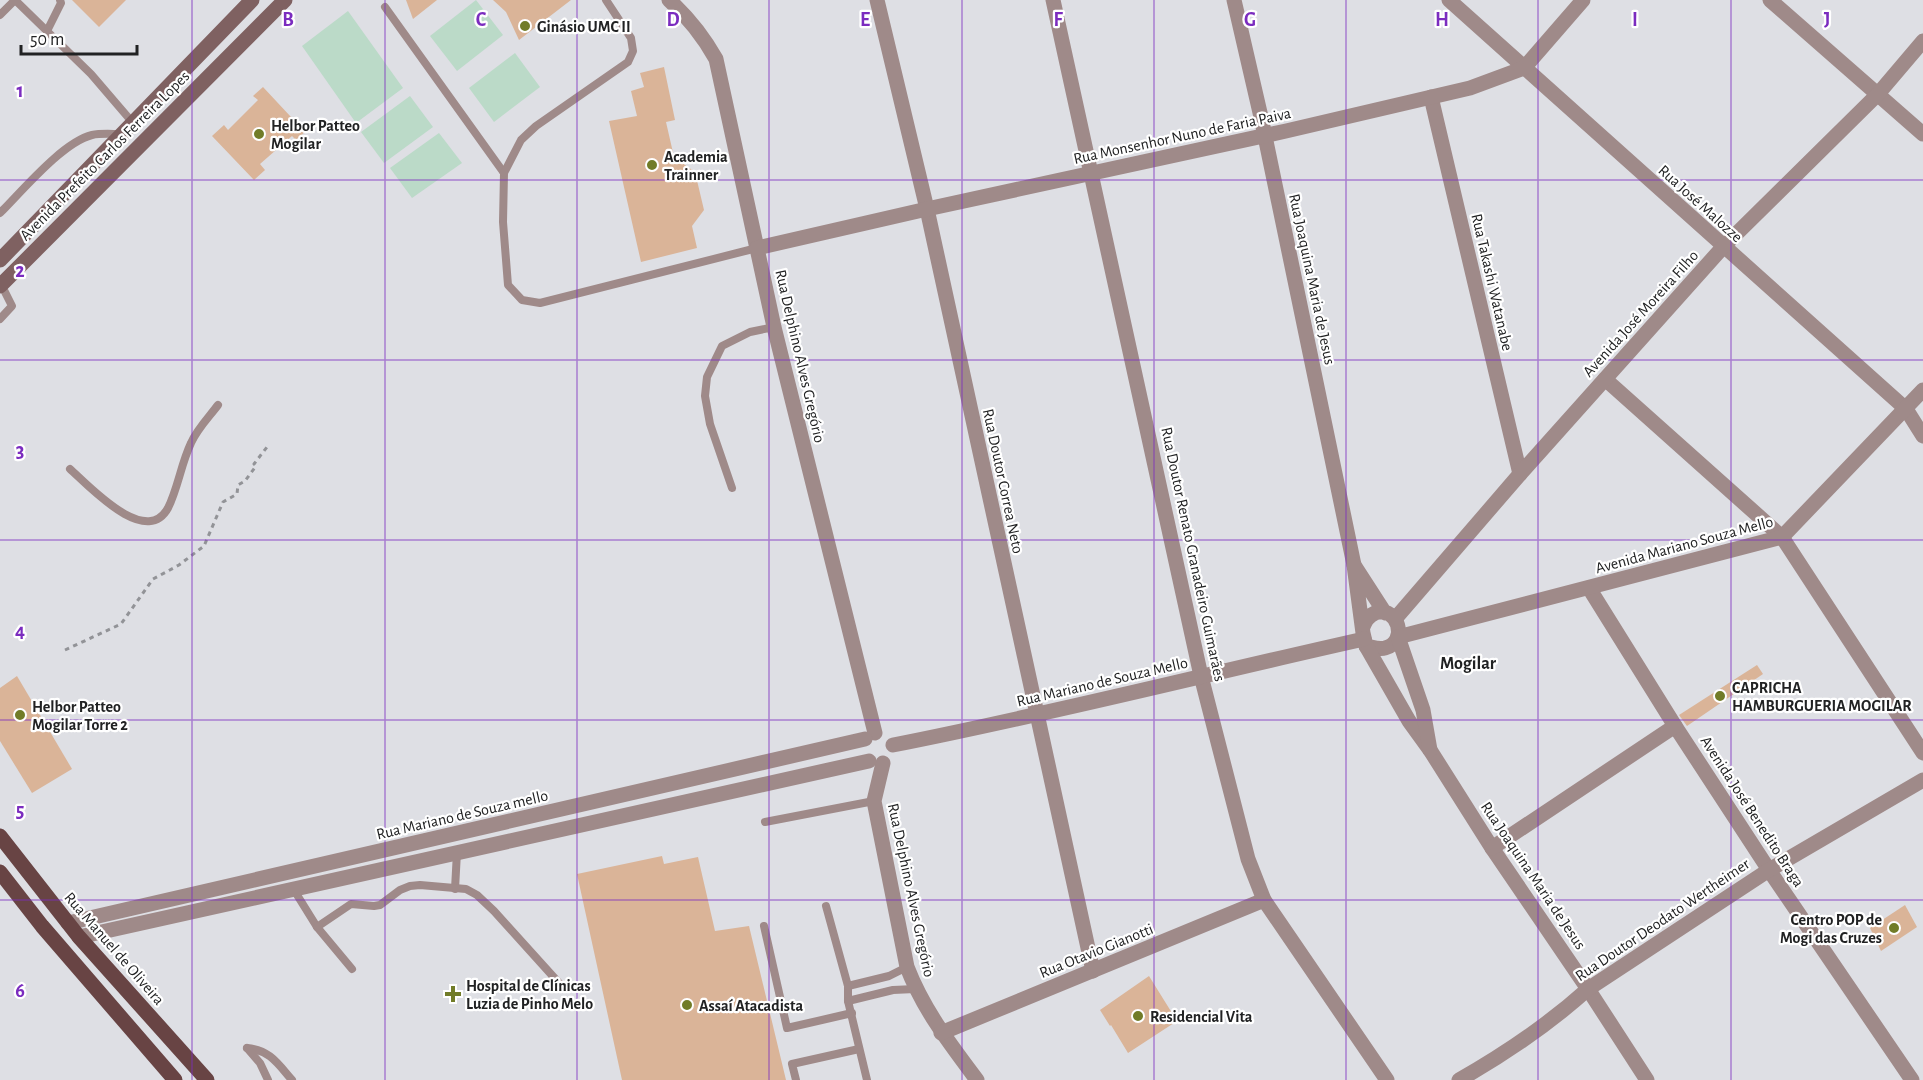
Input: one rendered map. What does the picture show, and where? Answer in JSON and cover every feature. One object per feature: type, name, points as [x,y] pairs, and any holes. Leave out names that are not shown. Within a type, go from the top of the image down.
[{"type":"main road","name":"Avenida Prefeito Carlos Ferreira Lopes","points":[[3,254],[252,0]]},
{"type":"main road","name":"Avenida Prefeito Carlos Ferreira Lopes","points":[[1,285],[285,0]]},
{"type":"main road","name":"Rua Manuel de Oliveira","points":[[0,836],[79,937],[207,1080]]},
{"type":"main road","points":[[0,872],[42,926],[175,1080]]},
{"type":"street","name":"Rua Delphino Alves Gregório","points":[[669,0],[691,20],[716,59],[774,327],[870,736]]},
{"type":"street","name":"Rua Doutor Correa Neto","points":[[876,0],[927,209],[1093,971]]},
{"type":"street","name":"Rua Doutor Renato Granadeiro Guimarães","points":[[1053,0],[1201,676],[1248,859],[1264,900],[1387,1080]]},
{"type":"street","name":"Rua Joaquina Maria de Jesus","points":[[1234,0],[1265,135],[1354,565],[1364,637],[1409,721],[1647,1080]]},
{"type":"street","name":"Rua José Malozze","points":[[1449,0],[1906,410],[1923,436]]},
{"type":"street","name":"Rua Monsenhor Nuno de Faria Paiva","points":[[757,248],[1431,98],[1495,80],[1524,68],[1583,0]]},
{"type":"street","points":[[1770,0],[1923,134]]},
{"type":"street","name":"Avenida José Moreira Filho","points":[[1390,616],[1723,247],[1878,94],[1923,42]]},
{"type":"street","name":"Rua Takashi Watanabe","points":[[1431,98],[1520,474]]},
{"type":"street","points":[[1605,379],[1782,537],[1923,753]]},
{"type":"street","name":"Avenida Mariano Souza Mello","points":[[1398,637],[1782,537],[1923,390]]},
{"type":"street","points":[[1354,565],[1390,616],[1399,631],[1395,642],[1385,648],[1364,637],[1368,617],[1373,614],[1390,616]]},
{"type":"street","name":"Avenida José Benedito Braga","points":[[1589,588],[1769,870],[1912,1080]]},
{"type":"street","name":"Rua Mariano de Souza Mello","points":[[893,745],[1036,716],[1364,637]]},
{"type":"street","name":"Rua Joaquina Maria de Jesus","points":[[1398,637],[1423,710],[1430,750]]},
{"type":"street","points":[[1492,848],[1675,726]]},
{"type":"street","points":[[79,937],[457,852],[876,762],[891,756],[893,745],[886,735],[870,736],[863,751],[876,762]]},
{"type":"street","name":"Rua Mariano de Souza mello","points":[[68,923],[870,736]]},
{"type":"street","name":"Rua Delphino Alves Gregório","points":[[876,762],[874,801],[907,968],[915,989],[941,1033],[976,1080]]},
{"type":"street","name":"Rua Doutor Deodato Wertheimer","points":[[1459,1080],[1513,1047],[1588,989],[1769,870],[1923,780]]},
{"type":"street","name":"Rua Otavio Gianotti","points":[[941,1033],[1264,900]]},
{"type":"lane","points":[[0,15],[15,0],[91,74],[133,123]]},
{"type":"lane","points":[[47,32],[61,3],[60,0]]},
{"type":"lane","points":[[606,0],[631,38],[633,51],[628,62],[536,126],[521,140],[504,173],[503,222],[508,285],[522,300],[540,303],[757,248]]},
{"type":"lane","points":[[385,7],[504,173]]},
{"type":"lane","points":[[0,213],[68,146],[81,138],[95,134],[122,134]]},
{"type":"lane","points":[[0,319],[12,306],[1,285]]},
{"type":"lane","points":[[732,488],[710,424],[705,396],[707,377],[722,346],[750,332],[774,327]]},
{"type":"lane","points":[[70,469],[124,514],[144,522],[158,519],[167,510],[192,441],[218,405]]},
{"type":"lane","points":[[765,822],[874,801]]},
{"type":"lane","points":[[455,889],[457,852]]},
{"type":"lane","points":[[317,927],[351,904],[380,905],[400,890],[410,886],[466,889],[477,895],[494,911],[559,982]]},
{"type":"lane","points":[[294,890],[317,927],[352,969]]},
{"type":"lane","points":[[826,906],[848,986],[848,1001],[867,1080]]},
{"type":"lane","points":[[764,926],[787,1029],[852,1013]]},
{"type":"lane","points":[[848,986],[889,976],[907,968]]},
{"type":"lane","points":[[848,1001],[887,991],[915,989]]},
{"type":"lane","points":[[268,1080],[260,1063],[247,1048],[264,1052],[292,1080]]},
{"type":"lane","points":[[796,1080],[792,1064],[859,1049]]},
{"type":"path","points":[[65,650],[121,624],[153,579],[179,565],[204,546],[223,502],[237,494],[238,486],[245,481],[267,447]]},
{"type":"green space","points":[[476,0],[503,35],[457,71],[430,36]]},
{"type":"green space","points":[[348,11],[403,88],[356,123],[302,46]]},
{"type":"green space","points":[[515,53],[540,87],[494,122],[469,88]]},
{"type":"green space","points":[[410,96],[433,127],[384,163],[361,132]]},
{"type":"green space","points":[[439,133],[462,163],[412,198],[390,168]]},
{"type":"building","points":[[72,0],[126,0],[99,27]]},
{"type":"building","points":[[406,0],[437,0],[413,19]]},
{"type":"building","name":"Ginásio UMC II","points":[[493,0],[571,0],[519,40],[506,12]]},
{"type":"building","name":"Academia Trainner","points":[[664,67],[675,120],[666,122],[674,157],[695,172],[704,210],[692,226],[697,248],[641,262],[609,121],[637,116],[631,91],[644,87],[640,73]]},
{"type":"building","name":"Helbor Patteo Mogilar","points":[[263,87],[305,132],[296,140],[292,136],[260,164],[265,170],[254,180],[212,136],[224,125],[228,130],[258,100],[253,96]]},
{"type":"building","name":"CAPRICHA HAMBURGUERIA MOGILAR","points":[[1757,665],[1763,674],[1687,726],[1679,715]]},
{"type":"building","name":"Helbor Patteo Mogilar Torre 2","points":[[17,676],[72,769],[32,793],[0,741],[0,688]]},
{"type":"building","name":"Assaí Atacadista","points":[[662,856],[664,864],[698,857],[715,931],[749,926],[786,1080],[622,1080],[577,874]]},
{"type":"building","name":"Centro POP de Mogi das Cruzes","points":[[1905,905],[1917,927],[1881,951],[1870,928]]},
{"type":"building","name":"Residencial Vita","points":[[1149,976],[1177,1021],[1128,1053],[1100,1010]]},
{"type":"place","name":"Ginásio UMC II","points":[[525,26]]},
{"type":"place","name":"Helbor Patteo Mogilar","points":[[259,134]]},
{"type":"place","name":"Academia Trainner","points":[[652,165]]},
{"type":"place","name":"CAPRICHA HAMBURGUERIA MOGILAR","points":[[1720,696]]},
{"type":"place","name":"Helbor Patteo Mogilar Torre 2","points":[[20,715]]},
{"type":"place","name":"Centro POP de Mogi das Cruzes","points":[[1894,928]]},
{"type":"place","name":"Hospital de Clínicas Luzia de Pinho Melo","points":[[453,994]]},
{"type":"place","name":"Assaí Atacadista","points":[[687,1005]]},
{"type":"place","name":"Residencial Vita","points":[[1138,1016]]},
{"type":"district","name":"Mogilar","points":[[1468,663]]}]
